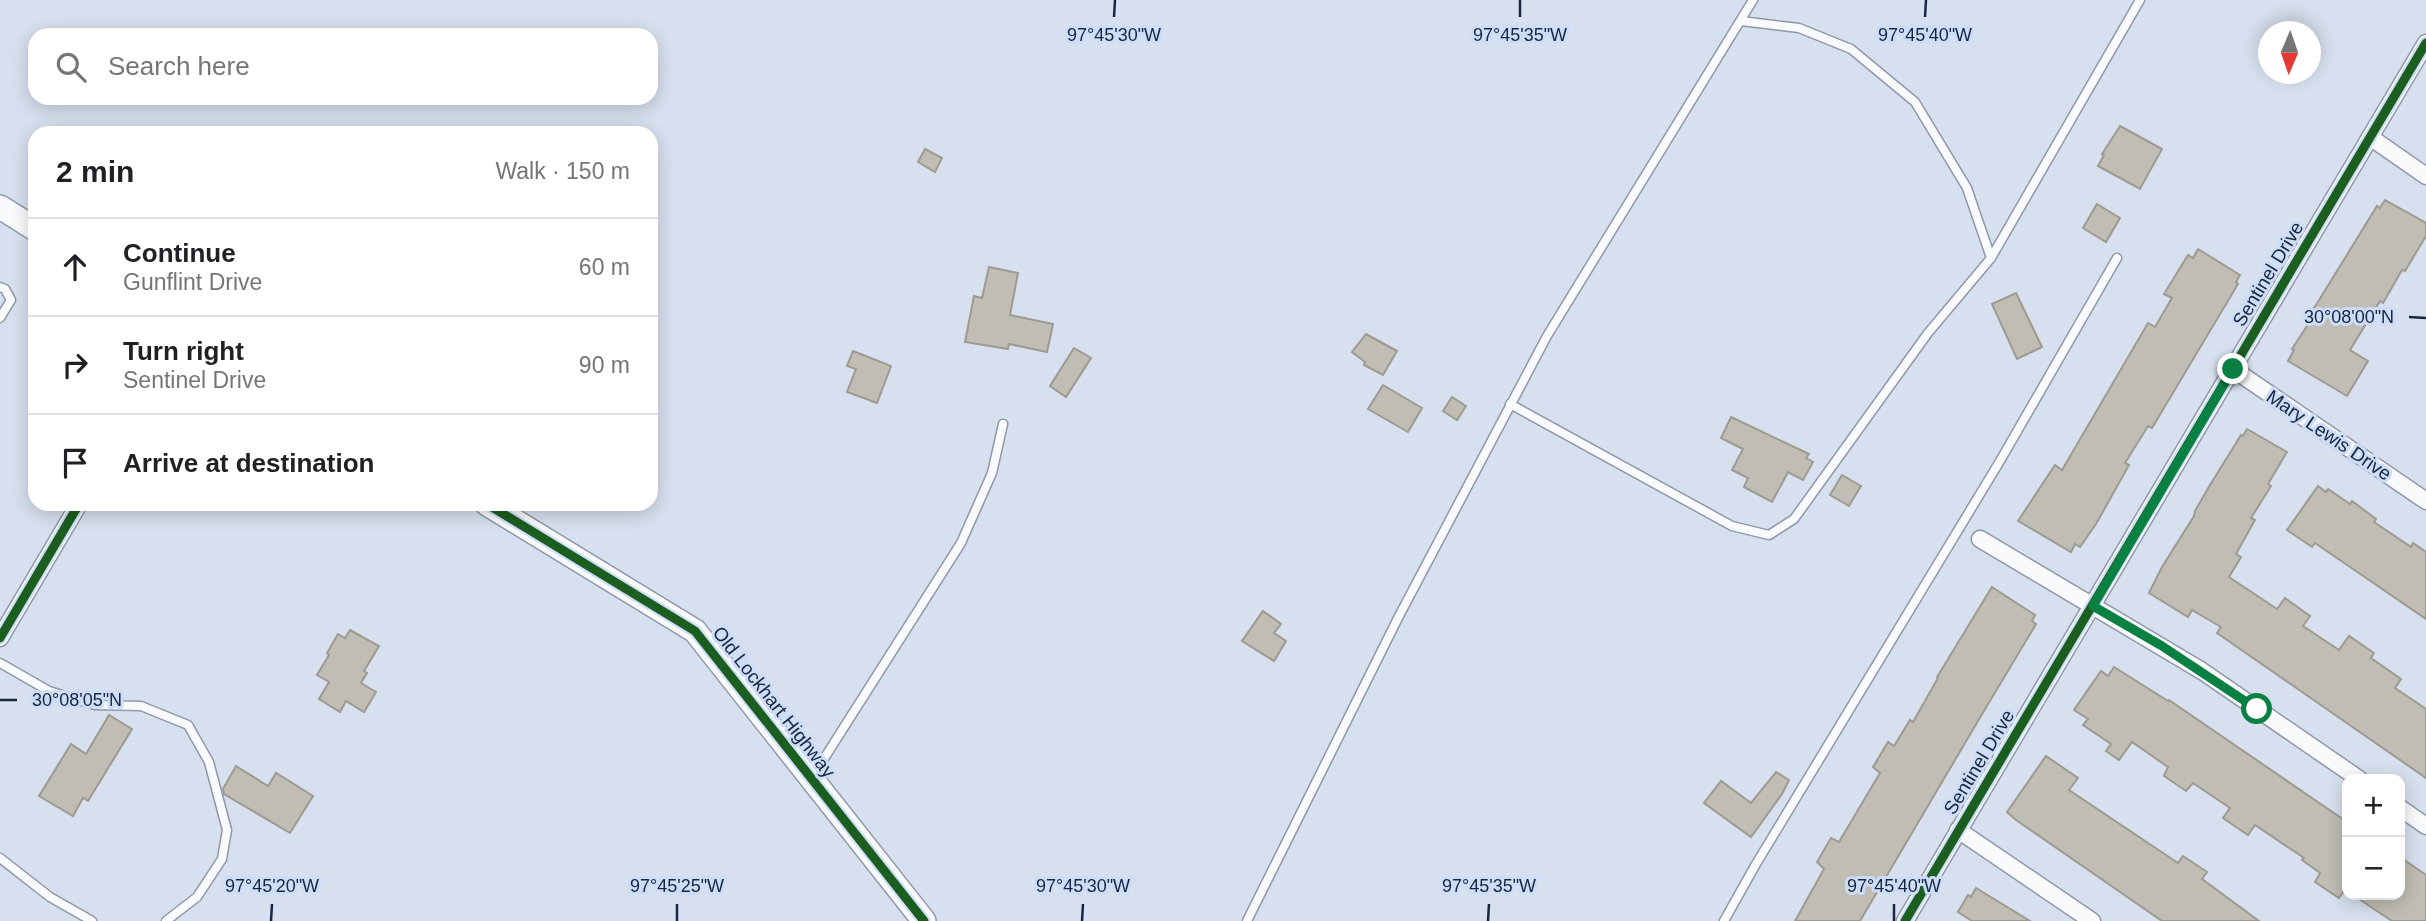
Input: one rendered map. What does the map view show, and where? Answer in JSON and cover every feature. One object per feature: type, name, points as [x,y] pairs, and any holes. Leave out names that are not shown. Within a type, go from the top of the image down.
[{"type":"street","name":"Sentinel Drive","points":[[1905,921],[2426,43]]},
{"type":"street","points":[[2370,137],[2426,176]]},
{"type":"street","points":[[0,207],[28,225]]},
{"type":"street","name":"Mary Lewis Drive","points":[[2233,369],[2426,500]]},
{"type":"street","points":[[0,638],[75,511]]},
{"type":"street","name":"Old Lockhart Highway","points":[[498,511],[695,631],[924,921]]},
{"type":"street","points":[[1980,539],[2202,671],[2352,774]]},
{"type":"street","points":[[2405,811],[2426,826]]},
{"type":"street","points":[[1958,830],[2092,921]]},
{"type":"lane","points":[[1247,921],[1350,713],[1547,336],[1753,0]]},
{"type":"lane","points":[[1510,404],[1732,526],[1769,535],[1794,519],[1928,333],[1991,258],[2140,0]]},
{"type":"lane","points":[[1741,21],[1799,28],[1851,49],[1915,102],[1967,188],[1991,258]]},
{"type":"lane","points":[[1724,921],[2000,461],[2117,258]]},
{"type":"lane","points":[[0,287],[5,289],[11,300],[0,318]]},
{"type":"lane","points":[[812,778],[961,543],[992,473],[1003,424]]},
{"type":"lane","points":[[0,663],[49,691],[95,705],[141,706],[188,725],[209,762],[227,830],[222,859],[197,897],[166,921]]},
{"type":"lane","points":[[0,859],[50,897],[92,921]]},
{"type":"building","points":[[2120,126],[2162,149],[2140,189],[2098,166],[2104,155],[2102,154]]},
{"type":"building","points":[[925,149],[942,158],[935,172],[918,162]]},
{"type":"building","points":[[2385,200],[2426,223],[2426,236],[2383,303],[2380,301],[2350,350],[2368,361],[2347,396],[2288,361],[2294,350],[2292,349],[2316,312],[2313,310],[2377,206],[2380,208]]},
{"type":"building","points":[[2097,204],[2120,218],[2106,242],[2083,228]]},
{"type":"building","points":[[2198,249],[2240,275],[2236,282],[2238,284],[2152,428],[2148,426],[2125,463],[2129,465],[2096,524],[2080,547],[2075,544],[2071,552],[2018,521],[2055,465],[2062,470],[2148,323],[2155,327],[2172,298],[2164,294],[2188,255],[2193,258]]},
{"type":"building","points":[[989,267],[1018,273],[1010,315],[1053,324],[1047,352],[1009,344],[1008,349],[965,342],[974,296],[982,298]]},
{"type":"building","points":[[2016,293],[2042,347],[2017,359],[1992,304]]},
{"type":"building","points":[[1366,334],[1397,351],[1383,375],[1364,365],[1365,362],[1352,352]]},
{"type":"building","points":[[1074,348],[1091,358],[1066,397],[1050,386]]},
{"type":"building","points":[[853,351],[891,366],[877,403],[847,392],[856,369],[847,366]]},
{"type":"building","points":[[1383,385],[1422,408],[1408,432],[1368,409]]},
{"type":"building","points":[[1452,397],[1466,406],[1457,420],[1443,411]]},
{"type":"building","points":[[1731,417],[1809,454],[1806,458],[1813,462],[1803,480],[1788,472],[1772,502],[1744,487],[1748,478],[1732,470],[1743,449],[1721,438]]},
{"type":"building","points":[[2247,429],[2287,452],[2268,484],[2271,486],[2251,518],[2255,520],[2236,554],[2241,557],[2229,577],[2277,609],[2285,598],[2310,616],[2303,626],[2339,650],[2349,636],[2374,653],[2371,658],[2401,679],[2395,688],[2426,709],[2426,778],[2217,633],[2221,627],[2192,610],[2188,617],[2149,593],[2210,485]]},
{"type":"building","points":[[1842,475],[1861,486],[1849,506],[1830,495]]},
{"type":"building","points":[[2318,486],[2326,492],[2328,489],[2350,504],[2352,501],[2376,519],[2374,522],[2411,547],[2413,543],[2426,552],[2426,619],[2315,543],[2312,547],[2287,530]]},
{"type":"building","points":[[1992,587],[2035,615],[2032,621],[2036,624],[1860,921],[1795,921],[1824,869],[1817,862],[1831,838],[1839,842],[1880,773],[1873,767],[1888,742],[1894,746],[1910,720],[1913,722]]},
{"type":"building","points":[[1263,611],[1281,624],[1274,633],[1286,641],[1274,661],[1242,641]]},
{"type":"building","points":[[350,630],[379,646],[364,671],[367,673],[361,683],[376,692],[364,712],[346,701],[340,712],[319,699],[329,682],[317,675],[338,634],[345,638]]},
{"type":"building","points":[[2114,667],[2169,700],[2342,819],[2342,894],[2339,898],[2315,882],[2320,873],[2302,860],[2304,858],[2255,825],[2248,835],[2223,818],[2230,808],[2193,783],[2186,791],[2164,776],[2168,767],[2132,742],[2119,760],[2106,751],[2111,744],[2083,725],[2088,719],[2074,710],[2101,671],[2108,676]]},
{"type":"building","points":[[109,715],[132,729],[88,801],[83,798],[73,816],[39,796],[71,744],[86,754]]},
{"type":"building","points":[[2046,756],[2078,778],[2069,790],[2178,863],[2183,856],[2207,872],[2202,879],[2259,921],[2162,921],[2016,820],[2007,812]]},
{"type":"building","points":[[236,766],[268,786],[276,773],[313,796],[290,833],[224,794],[223,789]]},
{"type":"building","points":[[1776,772],[1789,780],[1751,837],[1704,803],[1721,781],[1751,803]]},
{"type":"building","points":[[2405,860],[2426,875],[2426,921],[2392,921],[2360,900],[2405,900]]},
{"type":"building","points":[[1976,888],[2030,921],[1972,921],[1958,912],[1968,895],[1971,897]]},
{"type":"cycle path","points":[[1905,921],[2426,43]]},
{"type":"cycle path","points":[[0,638],[75,511]]},
{"type":"cycle path","points":[[498,511],[695,631],[924,921]]},
{"type":"route","points":[[2233,369],[2093,606],[2202,671],[2257,709]]}]
